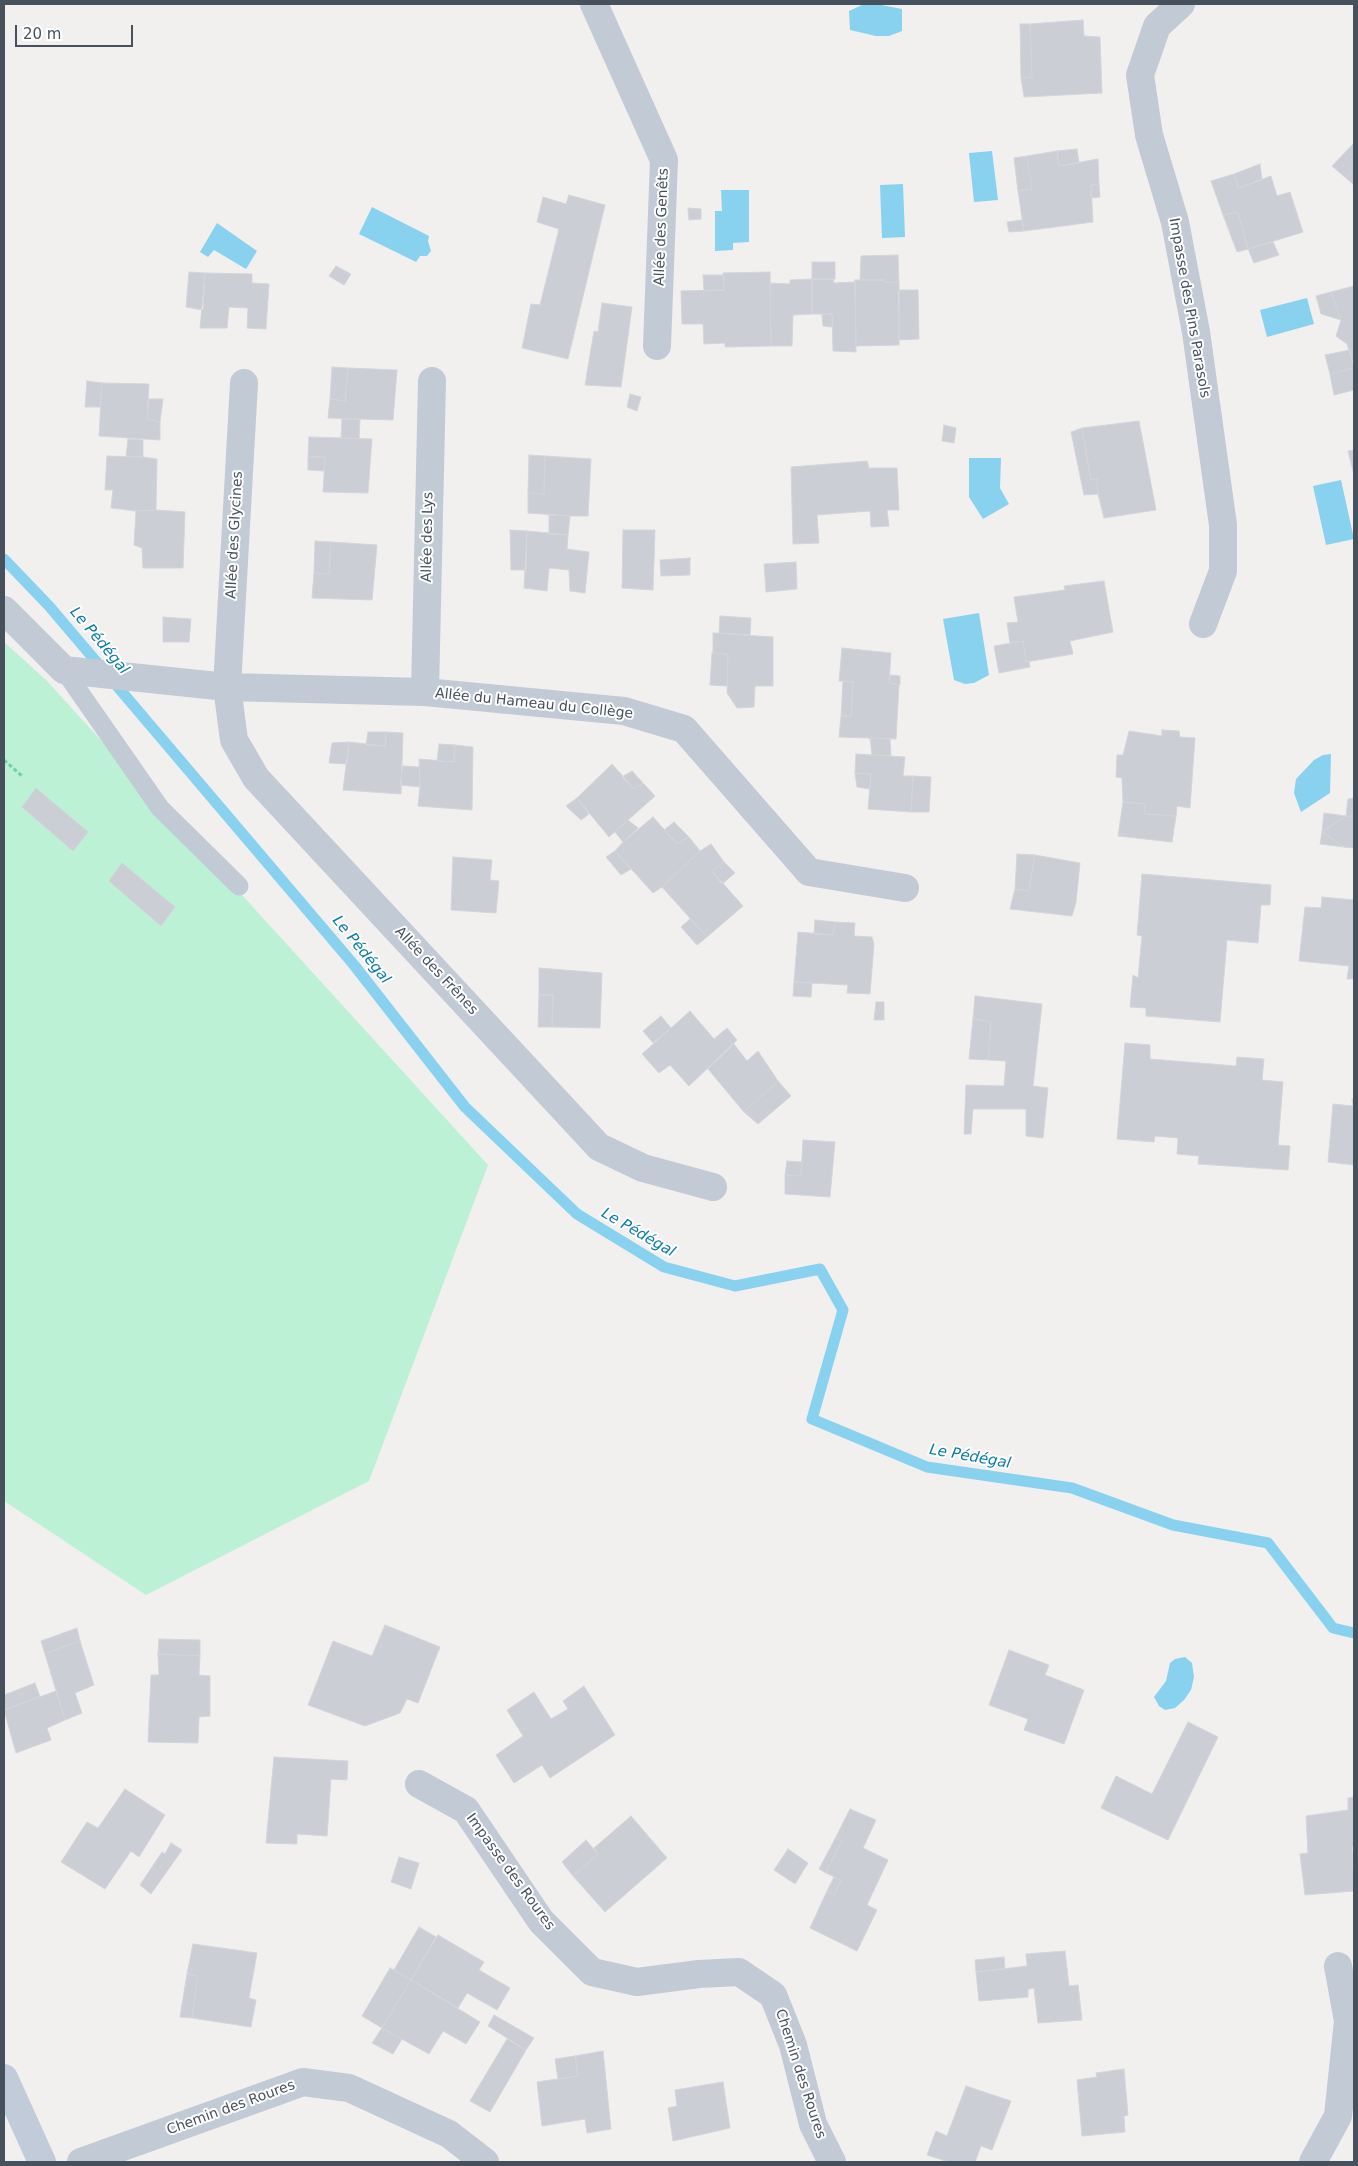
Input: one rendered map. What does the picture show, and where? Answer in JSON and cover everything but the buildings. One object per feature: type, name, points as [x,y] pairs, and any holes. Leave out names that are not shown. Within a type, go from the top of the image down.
[{"type":"main road","points":[[4,2078],[42,2162]]},
{"type":"street","name":"Allée des Genêts","points":[[594,4],[664,160],[657,346]]},
{"type":"street","name":"Impasse des Pins Parasols","points":[[1181,4],[1157,26],[1140,75],[1149,135],[1175,222],[1196,332],[1223,525],[1223,571],[1203,624]]},
{"type":"street","name":"Allée des Lys","points":[[425,692],[432,382]]},
{"type":"street","name":"Allée des Glycines","points":[[227,687],[244,383]]},
{"type":"street","points":[[4,610],[64,670]]},
{"type":"street","name":"Allée du Hameau du Collège","points":[[64,670],[227,687],[425,692],[624,711],[684,729],[810,872],[905,888]]},
{"type":"street","name":"Allée des Frênes","points":[[227,687],[234,740],[256,778],[599,1147],[643,1168],[713,1187]]},
{"type":"street","name":"Impasse des Roures","points":[[419,1784],[466,1810],[541,1921],[592,1972]]},
{"type":"street","points":[[1313,2162],[1338,2116],[1348,2021],[1338,1966]]},
{"type":"street","name":"Chemin des Roures","points":[[592,1972],[636,1982],[699,1974],[739,1972],[773,1995],[792,2045],[813,2124],[832,2162]]},
{"type":"street","name":"Chemin des Roures","points":[[81,2162],[303,2082],[349,2088],[450,2134],[485,2162]]},
{"type":"lane","points":[[64,670],[160,808],[239,886]]},
{"type":"path","points":[[4,760],[22,776]]},
{"type":"green space","points":[[4,642],[46,680],[488,1165],[369,1481],[146,1595],[4,1501]]},
{"type":"water","points":[[876,4],[902,9],[902,31],[889,36],[876,36],[850,30],[849,11],[862,5]]},
{"type":"water","points":[[992,151],[998,200],[974,202],[969,153]]},
{"type":"water","points":[[903,184],[905,237],[882,238],[880,185]]},
{"type":"water","points":[[721,190],[749,190],[749,242],[733,243],[733,250],[715,251],[715,211],[722,211]]},
{"type":"water","points":[[372,207],[429,236],[428,241],[431,251],[427,256],[420,256],[416,262],[359,234]]},
{"type":"water","points":[[217,223],[257,251],[246,269],[214,250],[208,257],[200,252]]},
{"type":"water","points":[[1307,298],[1314,324],[1267,337],[1260,310]]},
{"type":"water","points":[[969,458],[1001,458],[1000,488],[1009,504],[983,519],[969,497]]},
{"type":"water","points":[[1341,480],[1354,539],[1326,545],[1313,486]]},
{"type":"water","points":[[979,613],[989,675],[974,683],[965,684],[954,680],[943,619]]},
{"type":"water","points":[[1331,754],[1330,793],[1301,812],[1294,793],[1296,779],[1314,760],[1323,755]]},
{"type":"water","points":[[1185,1657],[1192,1663],[1194,1677],[1191,1690],[1175,1708],[1165,1710],[1159,1706],[1154,1697],[1166,1681],[1170,1663],[1175,1659]]},
{"type":"waterway","name":"Le Pédégal","points":[[4,559],[49,606],[354,965],[465,1107],[577,1214],[664,1267],[735,1286],[820,1269],[843,1310],[812,1419],[927,1467],[1072,1488],[1173,1525],[1268,1543],[1333,1628],[1354,1633]]}]
